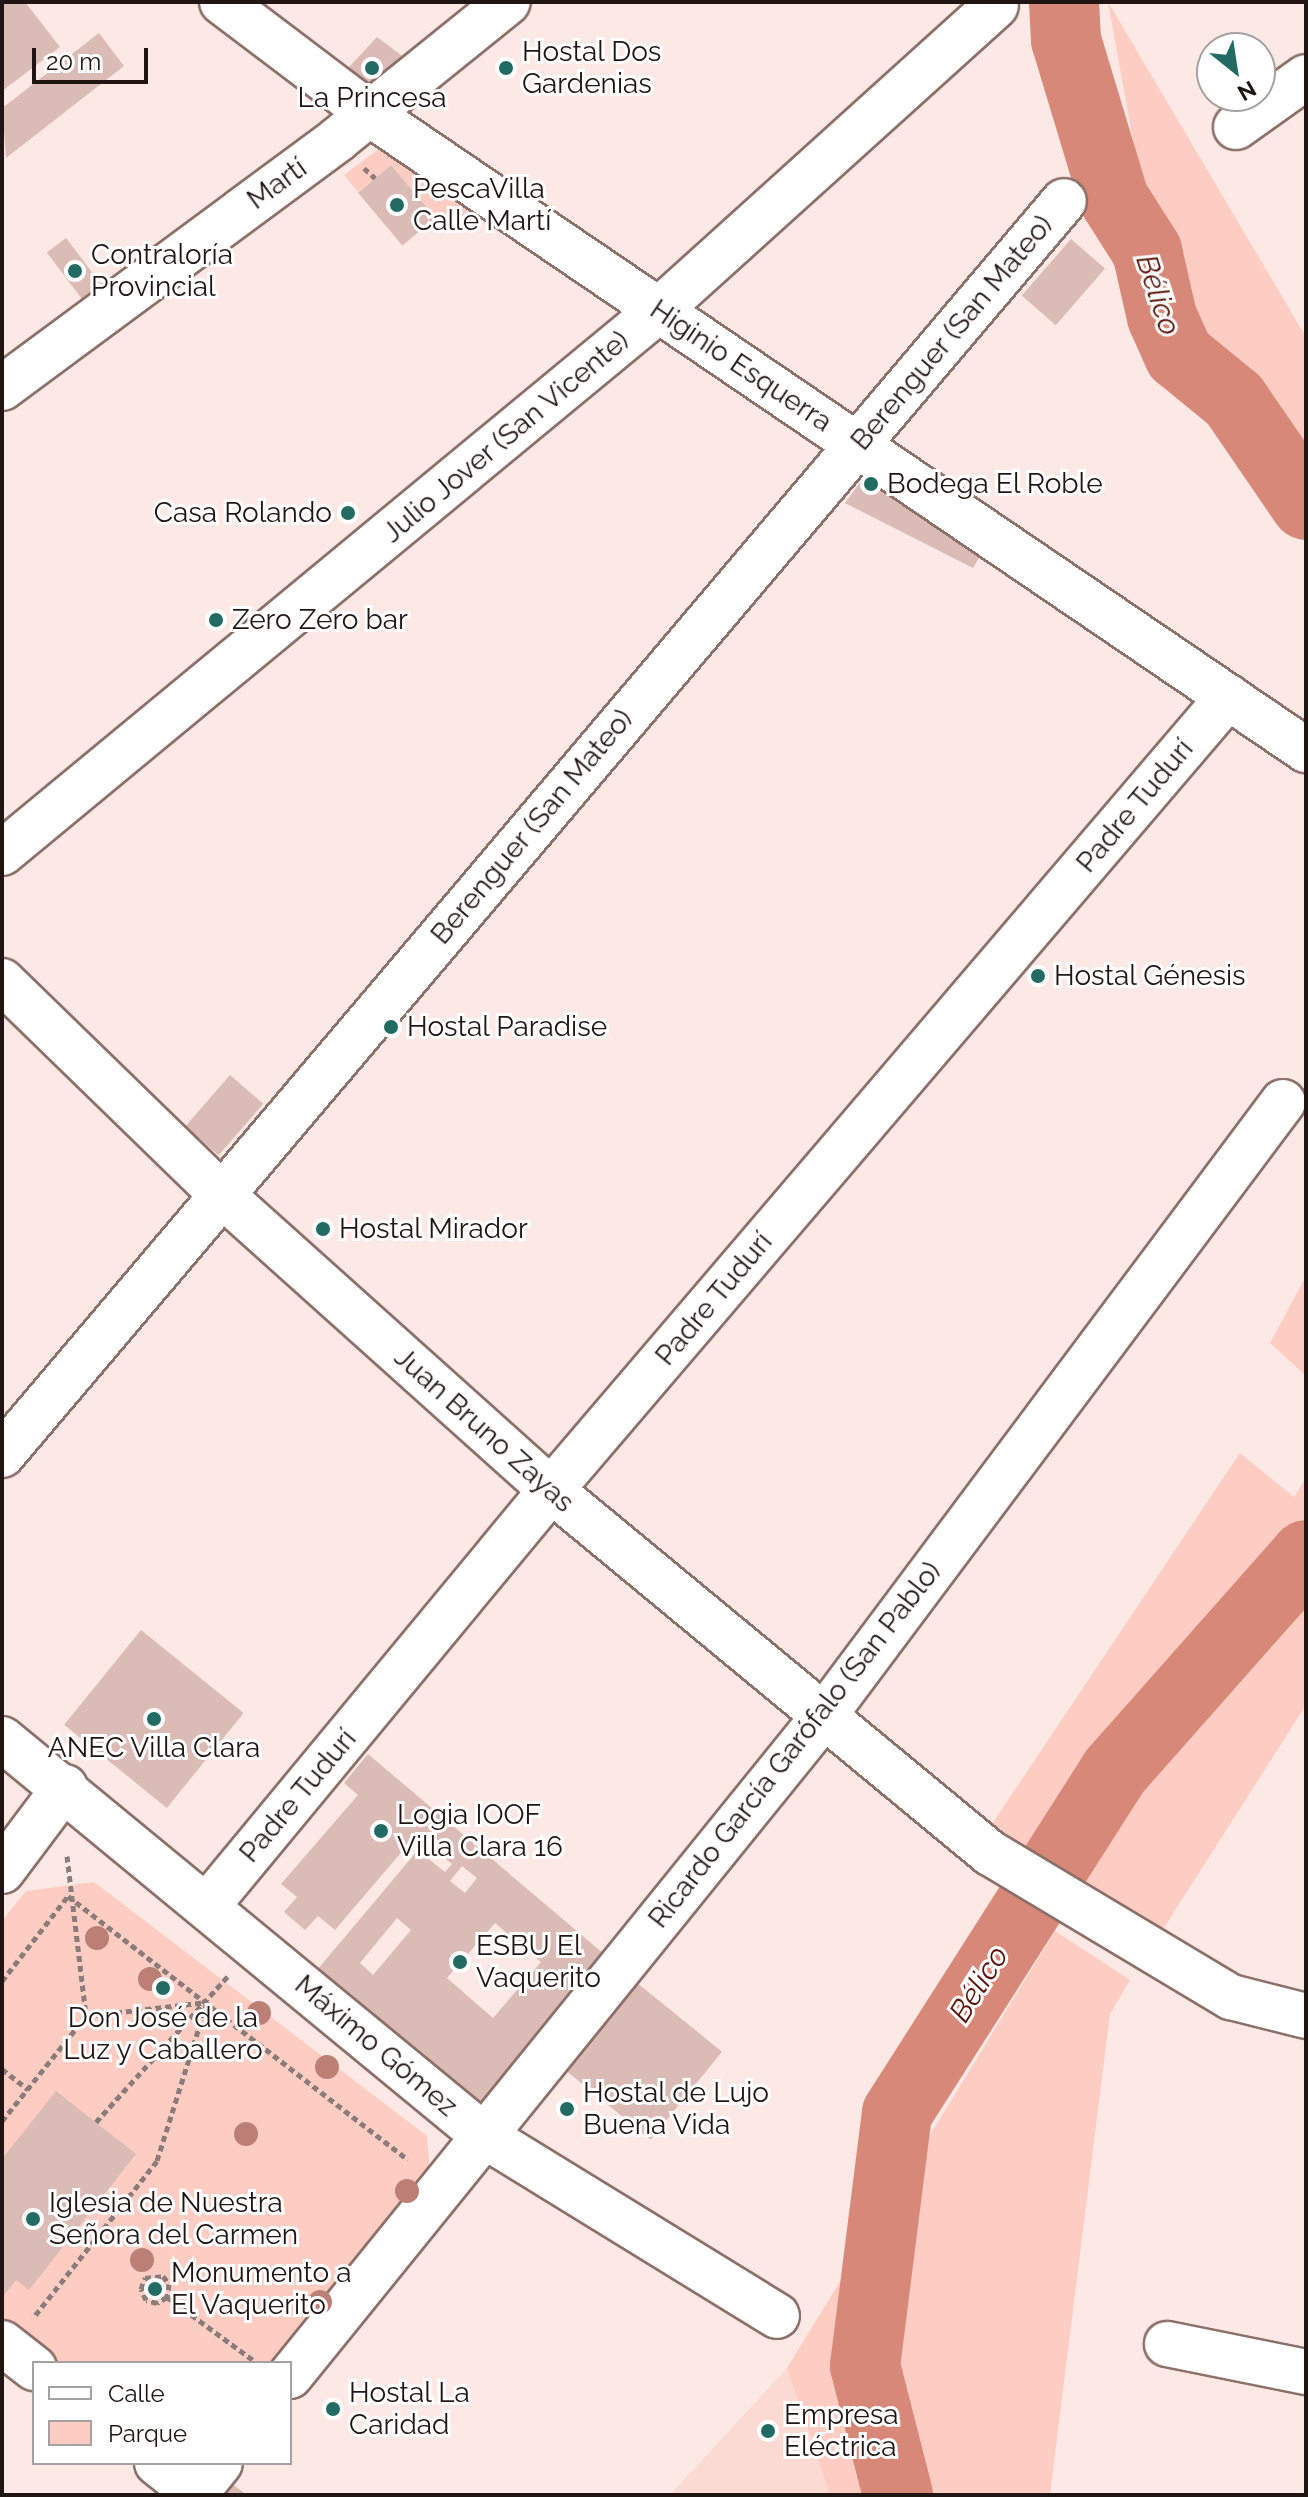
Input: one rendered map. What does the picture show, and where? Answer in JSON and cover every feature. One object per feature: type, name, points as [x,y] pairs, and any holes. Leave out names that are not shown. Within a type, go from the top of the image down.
[{"type":"street","name":"Higinio Esquerra","points":[[222,2],[370,114],[1306,750]]},
{"type":"street","name":"Martí","points":[[2,388],[370,114],[508,2]]},
{"type":"street","name":"Julio Jover (San Vicente)","points":[[2,853],[659,310],[996,6]]},
{"type":"street","points":[[1236,127],[1306,77]]},
{"type":"street","name":"Berenguer (San Mateo)","points":[[2,1455],[220,1193],[1064,201]]},
{"type":"street","name":"Padre Tudurí","points":[[207,1906],[551,1490],[1228,697]]},
{"type":"street","name":"Juan Bruno Zayas","points":[[2,981],[220,1193],[551,1490],[990,1853],[1097,1921],[1231,1997],[1306,2016]]},
{"type":"street","name":"Ricardo García Garófalo (San Pablo)","points":[[265,2361],[483,2135],[823,1717],[1283,1102]]},
{"type":"street","name":"Máximo Gómez","points":[[2,1739],[65,1787],[483,2135],[777,2316]]},
{"type":"street","points":[[2,1871],[65,1787]]},
{"type":"street","points":[[1167,2344],[1306,2372]]},
{"type":"street","points":[[161,2465],[203,2484]]},
{"type":"path","points":[[2,1981],[68,1896]]},
{"type":"path","points":[[68,1896],[410,2157],[401,2170]]},
{"type":"path","points":[[68,1896],[86,2016]]},
{"type":"path","points":[[2,2121],[86,2016],[207,2002]]},
{"type":"path","points":[[96,2122],[207,2002]]},
{"type":"path","points":[[15,2353],[157,2161],[207,2002]]},
{"type":"path","points":[[2,2069],[28,2089]]},
{"type":"path","points":[[159,2274],[167,2279],[167,2297],[157,2303],[146,2300],[141,2289],[145,2278],[159,2274]]},
{"type":"path","points":[[167,2297],[263,2361]]},
{"type":"shaded area","name":"Empresa Eléctrica","points":[[787,2368],[830,2495],[670,2495]]},
{"type":"green space","points":[[1108,2],[1306,337],[1306,484],[1243,391],[1212,369],[1170,297],[1173,256],[1144,201]]},
{"type":"green space","points":[[387,143],[474,203],[456,225],[435,218],[391,165],[358,192],[344,175]]},
{"type":"green space","points":[[1306,1276],[1306,1376],[1270,1343]]},
{"type":"green space","points":[[1240,1453],[1294,1497],[1306,1478],[1306,1705],[1158,1937],[990,1827]]},
{"type":"green space","points":[[94,1882],[427,2136],[430,2171],[281,2361],[41,2361],[2,2330],[2,1921],[26,1891]]},
{"type":"green space","points":[[1055,1931],[1130,1980],[1110,2014],[1050,2495],[830,2495],[787,2368]]},
{"type":"building","points":[[2,2],[25,2],[60,47],[2,91]]},
{"type":"building","points":[[99,33],[124,66],[6,158],[2,102],[5,106]]},
{"type":"building","name":"La Princesa","points":[[377,37],[405,58],[366,99],[338,79]]},
{"type":"building","name":"PescaVilla Calle Martí","points":[[391,165],[435,218],[402,245],[358,193]]},
{"type":"building","name":"Contraloría Provincial","points":[[66,238],[105,289],[85,304],[47,252]]},
{"type":"building","points":[[1071,239],[1105,269],[1056,325],[1022,296]]},
{"type":"building","points":[[870,469],[987,544],[973,568],[845,503]]},
{"type":"building","points":[[230,1075],[263,1104],[219,1155],[185,1126]]},
{"type":"building","name":"ANEC Villa Clara","points":[[141,1630],[244,1713],[167,1808],[64,1725]]},
{"type":"building","name":"ESBU El Vaquerito","points":[[368,1754],[604,1954],[479,2105],[317,1970],[418,1850],[410,1842],[335,1930],[318,1916],[305,1930],[284,1912],[297,1897],[281,1884],[358,1795],[344,1783]],"holes":[[[433,1849],[452,1864],[445,1872],[426,1857]],[[462,1866],[477,1878],[465,1893],[450,1881]],[[397,1918],[411,1930],[373,1975],[360,1963]],[[495,1923],[541,1962],[493,2018],[447,1978]]]},
{"type":"building","points":[[631,1978],[722,2052],[651,2139],[560,2066]]},
{"type":"building","name":"Iglesia de Nuestra Señora del Carmen","points":[[56,2091],[136,2154],[29,2290],[16,2280],[2,2298],[2,2159]]},
{"type":"building","points":[[231,2483],[247,2495],[221,2495]]},
{"type":"waterway","name":"Bélico","points":[[1064,2],[1066,40],[1114,199],[1147,251],[1162,317],[1179,355],[1234,400],[1306,505]]},
{"type":"waterway","name":"Bélico","points":[[898,2495],[865,2366],[897,2113],[1115,1771],[1306,1555]]},
{"type":"place","name":"La Princesa","points":[[372,68]]},
{"type":"place","name":"Hostal Dos Gardenias","points":[[506,68]]},
{"type":"place","name":"PescaVilla Calle Martí","points":[[397,205]]},
{"type":"place","name":"Contraloría Provincial","points":[[75,271]]},
{"type":"place","name":"Bodega El Roble","points":[[871,484]]},
{"type":"place","name":"Casa Rolando","points":[[348,513]]},
{"type":"place","name":"Zero Zero bar","points":[[216,620]]},
{"type":"place","name":"Hostal Génesis","points":[[1038,976]]},
{"type":"place","name":"Hostal Paradise","points":[[391,1027]]},
{"type":"place","name":"Hostal Mirador","points":[[323,1229]]},
{"type":"place","name":"ANEC Villa Clara","points":[[154,1719]]},
{"type":"place","name":"Logia IOOF Villa Clara 16","points":[[381,1831]]},
{"type":"place","name":"ESBU El Vaquerito","points":[[460,1962]]},
{"type":"place","name":"Don José de la Luz y Caballero","points":[[163,1988]]},
{"type":"place","name":"Hostal de Lujo Buena Vida","points":[[567,2109]]},
{"type":"place","name":"Iglesia de Nuestra Señora del Carmen","points":[[33,2219]]},
{"type":"place","name":"Monumento a El Vaquerito","points":[[155,2289]]},
{"type":"place","name":"Hostal La Caridad","points":[[333,2409]]},
{"type":"place","name":"Empresa Eléctrica","points":[[768,2431]]}]
